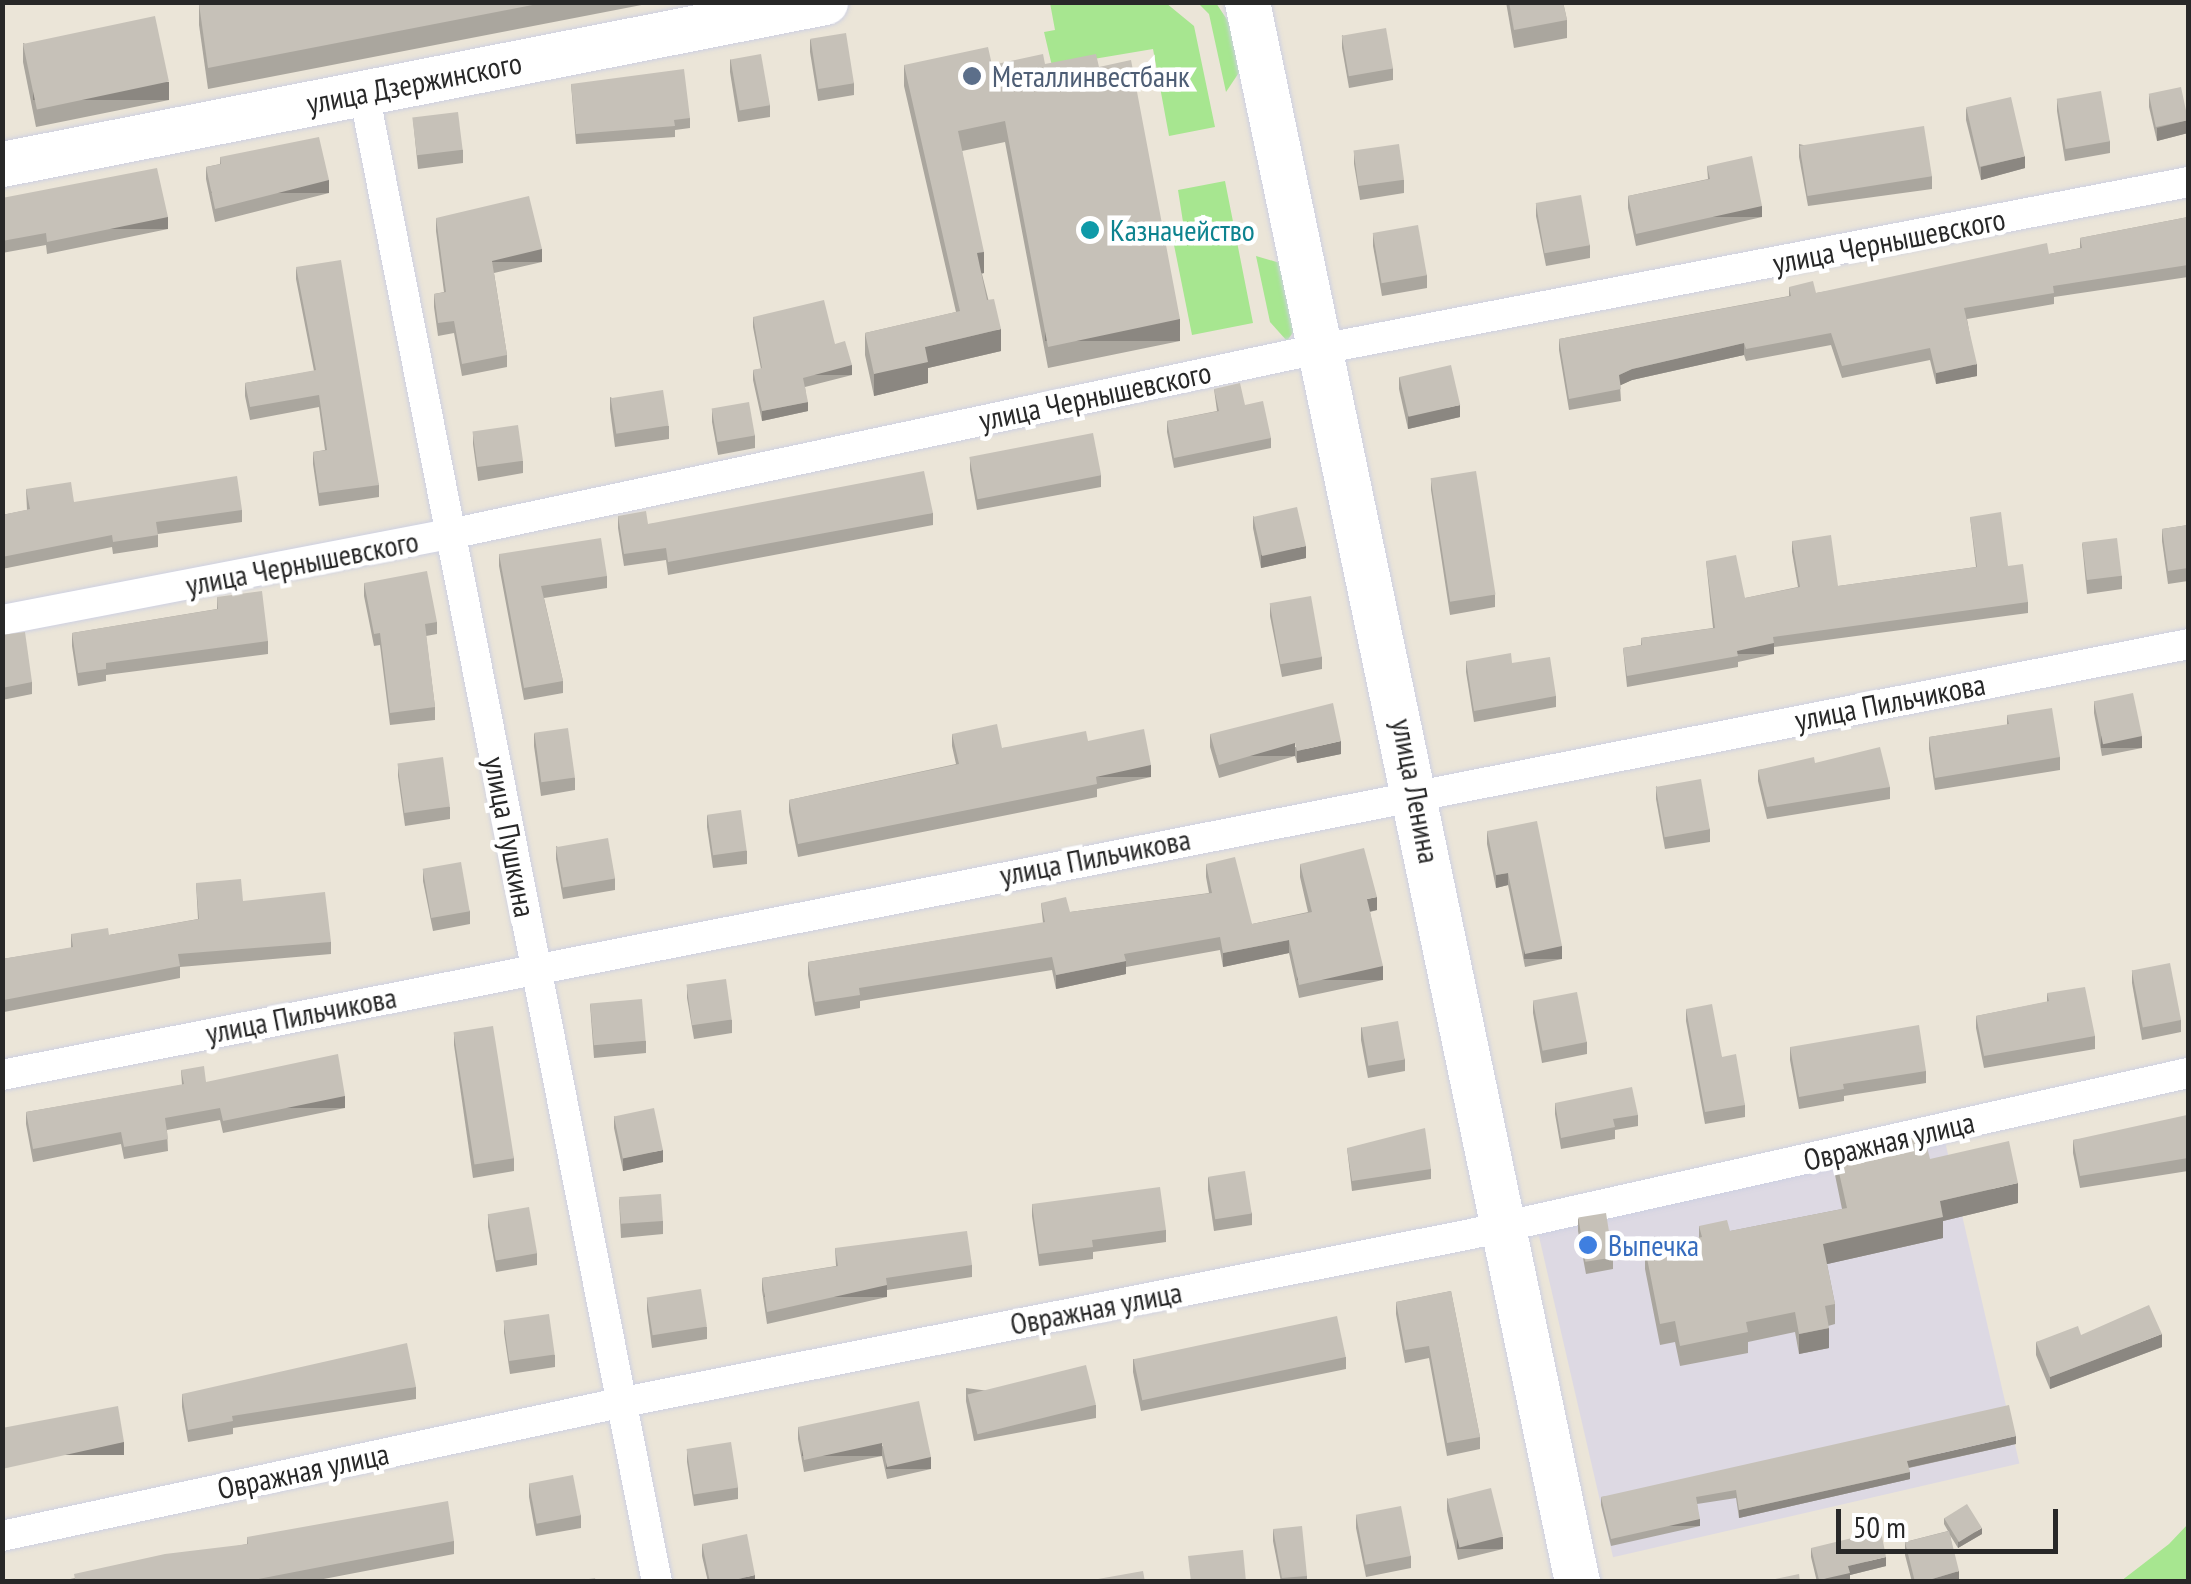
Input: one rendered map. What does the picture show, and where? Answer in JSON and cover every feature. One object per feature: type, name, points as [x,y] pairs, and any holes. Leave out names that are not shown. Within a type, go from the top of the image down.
[{"type":"main road","name":"улица Дзержинского","points":[[2,164],[825,2]]},
{"type":"main road","name":"улица Ленина","points":[[1246,2],[1418,795],[1570,1580]]},
{"type":"street","name":"улица Пушкина","points":[[364,93],[657,1582]]},
{"type":"street","name":"улица Чернышевского","points":[[2,620],[450,534],[1324,348],[2188,182]]},
{"type":"street","name":"улица Пильчикова","points":[[2,1074],[2188,644]]},
{"type":"street","name":"Овражная улица","points":[[2,1536],[624,1402],[1500,1226],[2188,1074]]},
{"type":"shaded area","points":[[1944,1137],[2019,1463],[1613,1557],[1538,1231]]},
{"type":"green space","points":[[1050,3],[1166,3],[1194,26],[1215,127],[1169,136],[1153,49],[1052,66],[1044,32],[1055,30]]},
{"type":"green space","points":[[1198,3],[1216,3],[1232,27],[1242,68],[1226,92],[1209,14]]},
{"type":"green space","points":[[1225,181],[1253,323],[1192,335],[1170,225],[1183,222],[1178,190]]},
{"type":"green space","points":[[1256,256],[1280,263],[1299,324],[1287,341],[1270,322]]},
{"type":"green space","points":[[2188,1524],[2188,1581],[2121,1581],[2169,1544]]},
{"type":"building","points":[[548,2],[208,68],[199,4]]},
{"type":"building","points":[[1509,2],[1563,2],[1567,20],[1514,30]]},
{"type":"building","points":[[155,16],[169,82],[37,110],[23,44]]},
{"type":"building","points":[[1386,28],[1393,68],[1349,76],[1342,36]]},
{"type":"building","points":[[846,33],[854,83],[818,89],[810,39]]},
{"type":"building","points":[[988,47],[992,65],[1043,54],[1045,64],[1096,54],[1099,67],[1131,60],[1180,319],[1048,347],[1005,121],[958,131],[984,252],[977,253],[987,300],[994,299],[1001,329],[925,347],[928,362],[874,374],[865,333],[960,311],[904,65]]},
{"type":"building","points":[[761,54],[770,105],[740,111],[730,59]]},
{"type":"building","points":[[684,69],[690,118],[674,120],[675,126],[576,134],[571,84]]},
{"type":"building","points":[[2181,87],[2188,120],[2156,127],[2149,94]]},
{"type":"building","points":[[2101,91],[2110,141],[2066,149],[2057,99]]},
{"type":"building","points":[[2011,97],[2025,156],[1980,167],[1966,107]]},
{"type":"building","points":[[458,112],[463,150],[417,155],[412,118]]},
{"type":"building","points":[[1924,126],[1932,176],[1808,196],[1800,146]]},
{"type":"building","points":[[319,137],[329,180],[215,209],[206,167],[221,164],[220,157]]},
{"type":"building","points":[[1399,144],[1404,180],[1358,186],[1353,150]]},
{"type":"building","points":[[1752,156],[1762,206],[1636,234],[1628,196],[1710,179],[1707,166]]},
{"type":"building","points":[[157,168],[168,217],[47,242],[46,233],[2,241],[2,198]]},
{"type":"building","points":[[1581,195],[1590,245],[1545,253],[1536,203]]},
{"type":"building","points":[[529,196],[542,249],[492,261],[507,355],[462,364],[454,321],[438,323],[434,294],[446,292],[436,218]]},
{"type":"building","points":[[2188,217],[2188,265],[2053,286],[2054,293],[1964,308],[1977,364],[1936,373],[1930,348],[1842,366],[1831,333],[1746,349],[1744,343],[1632,369],[1619,375],[1621,389],[1569,399],[1559,339],[1791,296],[1789,287],[1813,281],[1816,293],[2047,243],[2049,254],[2082,248],[2080,238]]},
{"type":"building","points":[[1418,225],[1427,275],[1382,283],[1373,233]]},
{"type":"building","points":[[341,260],[379,485],[319,493],[313,452],[327,450],[319,395],[250,407],[245,383],[316,370],[296,267]]},
{"type":"building","points":[[824,300],[835,344],[845,341],[852,365],[803,378],[808,402],[762,411],[753,370],[762,368],[753,317]]},
{"type":"building","points":[[1451,365],[1460,405],[1409,417],[1399,377]]},
{"type":"building","points":[[1240,383],[1245,405],[1263,401],[1271,438],[1174,458],[1167,421],[1219,411],[1214,389]]},
{"type":"building","points":[[663,390],[669,426],[616,434],[611,398]]},
{"type":"building","points":[[749,402],[755,435],[717,442],[712,409]]},
{"type":"building","points":[[518,425],[523,461],[477,467],[472,431]]},
{"type":"building","points":[[1093,433],[1101,475],[978,499],[969,457]]},
{"type":"building","points":[[924,471],[933,513],[668,562],[666,548],[624,554],[618,516],[646,511],[648,524]]},
{"type":"building","points":[[1476,471],[1496,594],[1450,602],[1431,478]]},
{"type":"building","points":[[237,476],[242,510],[156,522],[158,535],[113,542],[112,535],[2,557],[2,515],[30,509],[26,489],[71,482],[74,502]]},
{"type":"building","points":[[1297,507],[1306,546],[1262,556],[1253,517]]},
{"type":"building","points":[[2001,512],[2008,566],[2023,564],[2028,602],[1773,637],[1774,643],[1737,651],[1738,656],[1627,676],[1623,648],[1642,645],[1641,638],[1715,628],[1706,561],[1736,555],[1745,598],[1800,587],[1792,541],[1831,535],[1838,586],[1977,567],[1970,517]]},
{"type":"building","points":[[2188,525],[2188,568],[2168,571],[2162,529]]},
{"type":"building","points":[[601,538],[607,576],[541,586],[563,681],[524,688],[499,554]]},
{"type":"building","points":[[2117,538],[2122,576],[2087,580],[2082,542]]},
{"type":"building","points":[[427,571],[437,622],[425,624],[435,707],[390,713],[380,633],[374,634],[364,583]]},
{"type":"building","points":[[262,591],[268,641],[106,663],[106,669],[78,673],[72,633],[218,609],[217,597]]},
{"type":"building","points":[[1311,596],[1322,657],[1280,664],[1270,603]]},
{"type":"building","points":[[25,632],[32,682],[2,688],[2,635]]},
{"type":"building","points":[[1511,653],[1512,663],[1550,657],[1556,696],[1474,711],[1466,661]]},
{"type":"building","points":[[2133,693],[2142,736],[2103,744],[2094,701]]},
{"type":"building","points":[[1333,703],[1341,741],[1297,751],[1295,743],[1219,765],[1210,734]]},
{"type":"building","points":[[2052,708],[2060,757],[1935,778],[1929,737],[2009,724],[2007,715]]},
{"type":"building","points":[[997,724],[1002,748],[1086,731],[1088,741],[1144,729],[1151,765],[1096,777],[1097,784],[798,844],[789,800],[959,764],[952,734]]},
{"type":"building","points":[[568,728],[575,778],[541,782],[534,733]]},
{"type":"building","points":[[1880,747],[1890,787],[1767,807],[1758,770],[1814,757],[1815,763]]},
{"type":"building","points":[[443,757],[450,807],[404,813],[397,763]]},
{"type":"building","points":[[1701,779],[1710,829],[1665,837],[1656,787]]},
{"type":"building","points":[[741,810],[747,851],[713,855],[707,815]]},
{"type":"building","points":[[1537,821],[1562,946],[1525,954],[1508,873],[1496,875],[1487,831]]},
{"type":"building","points":[[608,838],[615,878],[563,888],[556,847]]},
{"type":"building","points":[[1364,848],[1377,897],[1367,899],[1383,966],[1299,985],[1289,940],[1223,953],[1220,937],[1124,954],[1126,961],[1056,975],[1052,957],[859,988],[860,995],[815,1002],[808,962],[1045,922],[1041,903],[1066,897],[1070,912],[1212,893],[1206,864],[1235,857],[1252,924],[1312,912],[1300,864]]},
{"type":"building","points":[[461,862],[470,911],[431,918],[423,869]]},
{"type":"building","points":[[241,879],[243,901],[325,892],[331,942],[178,954],[180,966],[4,1000],[2,959],[73,947],[71,934],[108,928],[109,935],[199,919],[196,883]]},
{"type":"building","points":[[2170,963],[2181,1020],[2143,1027],[2132,970]]},
{"type":"building","points":[[726,979],[732,1020],[692,1025],[686,985]]},
{"type":"building","points":[[2085,987],[2095,1036],[1984,1056],[1976,1016],[2049,1001],[2047,993]]},
{"type":"building","points":[[1577,992],[1587,1042],[1543,1051],[1533,1001]]},
{"type":"building","points":[[642,999],[646,1041],[594,1045],[590,1004]]},
{"type":"building","points":[[1712,1004],[1722,1057],[1736,1054],[1745,1105],[1705,1112],[1686,1009]]},
{"type":"building","points":[[1398,1021],[1405,1059],[1368,1066],[1362,1027]]},
{"type":"building","points":[[1919,1025],[1926,1071],[1843,1084],[1844,1089],[1799,1097],[1790,1047]]},
{"type":"building","points":[[493,1026],[514,1158],[474,1165],[453,1032]]},
{"type":"building","points":[[338,1054],[345,1096],[223,1121],[220,1108],[165,1118],[168,1139],[124,1147],[121,1132],[33,1149],[26,1112],[184,1084],[181,1070],[204,1066],[206,1082]]},
{"type":"building","points":[[1632,1087],[1638,1115],[1613,1119],[1615,1127],[1561,1138],[1555,1103]]},
{"type":"building","points":[[654,1108],[663,1150],[623,1159],[614,1117]]},
{"type":"building","points":[[2187,1115],[2188,1158],[2080,1176],[2073,1140]]},
{"type":"building","points":[[1425,1128],[1431,1169],[1352,1181],[1347,1148]]},
{"type":"building","points":[[1924,1135],[1930,1159],[2009,1141],[2018,1183],[1940,1201],[1943,1217],[1823,1244],[1835,1304],[1825,1306],[1829,1328],[1799,1334],[1795,1312],[1746,1322],[1748,1332],[1680,1346],[1675,1321],[1660,1324],[1645,1248],[1702,1237],[1699,1226],[1727,1220],[1730,1231],[1847,1208],[1835,1155]]},
{"type":"building","points":[[1245,1171],[1252,1213],[1215,1219],[1208,1177]]},
{"type":"building","points":[[1160,1187],[1166,1230],[1092,1240],[1093,1247],[1039,1254],[1032,1204]]},
{"type":"building","points":[[661,1194],[663,1221],[621,1224],[619,1197]]},
{"type":"building","points":[[529,1207],[537,1253],[496,1261],[488,1214]]},
{"type":"building","points":[[1606,1213],[1613,1257],[1585,1262],[1578,1217]]},
{"type":"building","points":[[967,1231],[972,1265],[886,1278],[887,1285],[767,1312],[762,1278],[838,1266],[835,1248]]},
{"type":"building","points":[[701,1289],[707,1327],[653,1335],[647,1298]]},
{"type":"building","points":[[1451,1291],[1480,1437],[1447,1443],[1429,1346],[1405,1350],[1396,1302]]},
{"type":"building","points":[[2149,1305],[2162,1334],[2050,1377],[2036,1342],[2078,1326],[2081,1335]]},
{"type":"building","points":[[549,1314],[555,1355],[509,1361],[503,1320]]},
{"type":"building","points":[[1337,1316],[1346,1357],[1142,1400],[1134,1359]]},
{"type":"building","points":[[407,1343],[416,1387],[232,1416],[233,1421],[188,1430],[182,1394]]},
{"type":"building","points":[[1086,1365],[1096,1405],[978,1434],[968,1395]]},
{"type":"building","points":[[919,1401],[931,1457],[887,1467],[882,1443],[804,1460],[798,1427]]},
{"type":"building","points":[[2009,1405],[2016,1436],[1907,1461],[1910,1472],[1739,1510],[1736,1490],[1696,1497],[1700,1519],[1611,1539],[1601,1497]]},
{"type":"building","points":[[118,1406],[124,1442],[2,1469],[2,1428]]},
{"type":"building","points":[[731,1442],[738,1487],[694,1494],[687,1449]]},
{"type":"building","points":[[573,1475],[581,1515],[537,1524],[529,1484]]},
{"type":"building","points":[[1491,1488],[1503,1537],[1459,1547],[1447,1499]]},
{"type":"building","points":[[448,1501],[454,1541],[243,1582],[55,1582],[75,1579],[74,1574],[165,1554],[248,1544],[247,1537]]},
{"type":"building","points":[[1967,1504],[1982,1528],[1959,1542],[1944,1518]]},
{"type":"building","points":[[1401,1506],[1411,1556],[1366,1565],[1356,1515]]},
{"type":"building","points":[[1302,1526],[1307,1576],[1282,1578],[1273,1529]]},
{"type":"building","points":[[1881,1531],[1886,1557],[1848,1566],[1850,1573],[1819,1580],[1811,1548]]},
{"type":"building","points":[[1949,1531],[1959,1571],[1915,1582],[1905,1542]]},
{"type":"building","points":[[747,1534],[755,1575],[710,1582],[702,1544]]},
{"type":"building","points":[[1243,1550],[1246,1582],[1191,1582],[1188,1556]]},
{"type":"building","points":[[1143,1571],[1145,1582],[1098,1579]]},
{"type":"building","points":[[1799,1574],[1800,1582],[1761,1582]]},
{"type":"place","name":"Металлинвестбанк","points":[[972,76]]},
{"type":"place","name":"Казначейство","points":[[1090,230]]},
{"type":"place","name":"Выпечка","points":[[1588,1245]]}]
